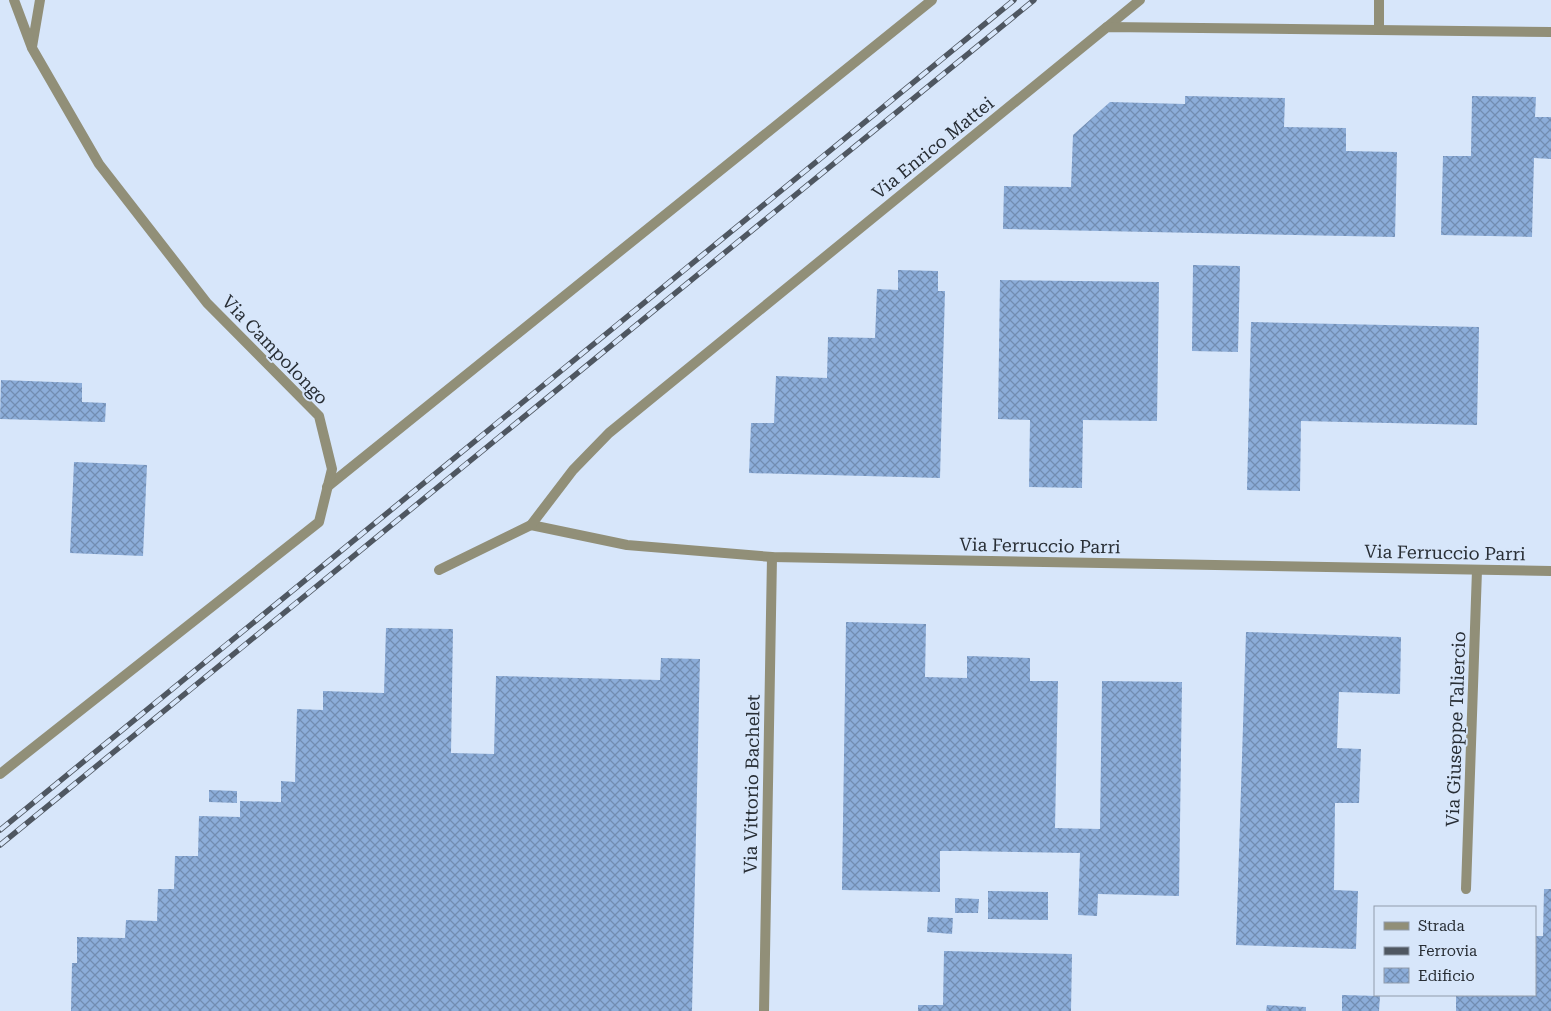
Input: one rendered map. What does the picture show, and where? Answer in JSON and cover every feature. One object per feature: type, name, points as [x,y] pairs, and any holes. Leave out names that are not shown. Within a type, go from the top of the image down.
[{"type":"street","name":"Via Campolongo","points":[[0,774],[319,522],[332,469],[319,416],[207,303],[99,164],[32,48],[14,0]]},
{"type":"street","points":[[32,48],[40,0]]},
{"type":"street","points":[[327,487],[932,0]]},
{"type":"street","name":"Via Enrico Mattei","points":[[439,570],[532,525],[573,470],[609,432],[1140,0]]},
{"type":"street","points":[[1379,0],[1379,30]]},
{"type":"street","points":[[1107,27],[1551,32]]},
{"type":"street","name":"Via Ferruccio Parri","points":[[532,525],[627,545],[772,557],[1551,571]]},
{"type":"street","name":"Via Vittorio Bachelet","points":[[764,1011],[772,557]]},
{"type":"street","name":"Via Giuseppe Taliercio","points":[[1466,889],[1477,570]]},
{"type":"building","points":[[1185,96],[1285,98],[1284,127],[1346,128],[1346,151],[1397,152],[1395,237],[1003,229],[1004,186],[1071,187],[1073,135],[1110,102],[1185,104]]},
{"type":"building","points":[[1472,96],[1536,97],[1535,117],[1551,117],[1551,159],[1534,158],[1532,237],[1441,235],[1443,156],[1471,156]]},
{"type":"building","points":[[1193,265],[1240,266],[1238,352],[1192,351]]},
{"type":"building","points":[[898,270],[938,271],[938,291],[945,291],[940,478],[749,473],[751,423],[774,423],[776,376],[827,378],[828,337],[875,338],[877,289],[898,290]]},
{"type":"building","points":[[1000,280],[1159,282],[1157,421],[1083,420],[1082,488],[1029,487],[1030,420],[998,419]]},
{"type":"building","points":[[1251,322],[1479,327],[1477,425],[1301,421],[1300,491],[1247,490]]},
{"type":"building","points":[[1,380],[82,383],[82,402],[106,403],[105,422],[0,419]]},
{"type":"building","points":[[74,462],[147,465],[143,556],[70,553]]},
{"type":"building","points":[[846,622],[926,624],[925,677],[967,678],[967,656],[1030,658],[1030,681],[1058,681],[1055,828],[1100,829],[1102,681],[1182,682],[1179,896],[1098,894],[1097,916],[1078,915],[1080,853],[940,851],[940,892],[842,890]]},
{"type":"building","points":[[386,628],[453,629],[451,753],[494,754],[496,676],[660,680],[661,658],[700,659],[692,1011],[71,1011],[72,963],[77,963],[77,937],[125,938],[126,920],[157,921],[158,889],[174,889],[175,856],[198,856],[199,816],[240,817],[240,801],[281,802],[281,781],[295,782],[297,709],[323,710],[323,691],[384,693]]},
{"type":"building","points":[[1246,632],[1401,637],[1400,694],[1339,692],[1337,748],[1361,749],[1359,803],[1335,803],[1334,890],[1358,891],[1356,949],[1236,945]]},
{"type":"building","points":[[209,790],[237,791],[237,803],[209,802]]},
{"type":"building","points":[[1544,889],[1551,889],[1551,1011],[1456,1011],[1456,996],[1536,996],[1536,936],[1543,936]]},
{"type":"building","points":[[988,891],[1048,892],[1048,920],[988,919]]},
{"type":"building","points":[[955,898],[979,899],[978,913],[955,913]]},
{"type":"building","points":[[928,917],[953,918],[952,934],[927,932]]},
{"type":"building","points":[[944,951],[1072,954],[1071,1011],[918,1011],[918,1005],[943,1005]]},
{"type":"building","points":[[1342,995],[1380,996],[1379,1011],[1342,1011]]},
{"type":"building","points":[[1267,1005],[1306,1007],[1306,1011],[1266,1011]]},
{"type":"railway","points":[[0,830],[1014,0]]},
{"type":"railway","points":[[0,845],[1034,0]]}]
